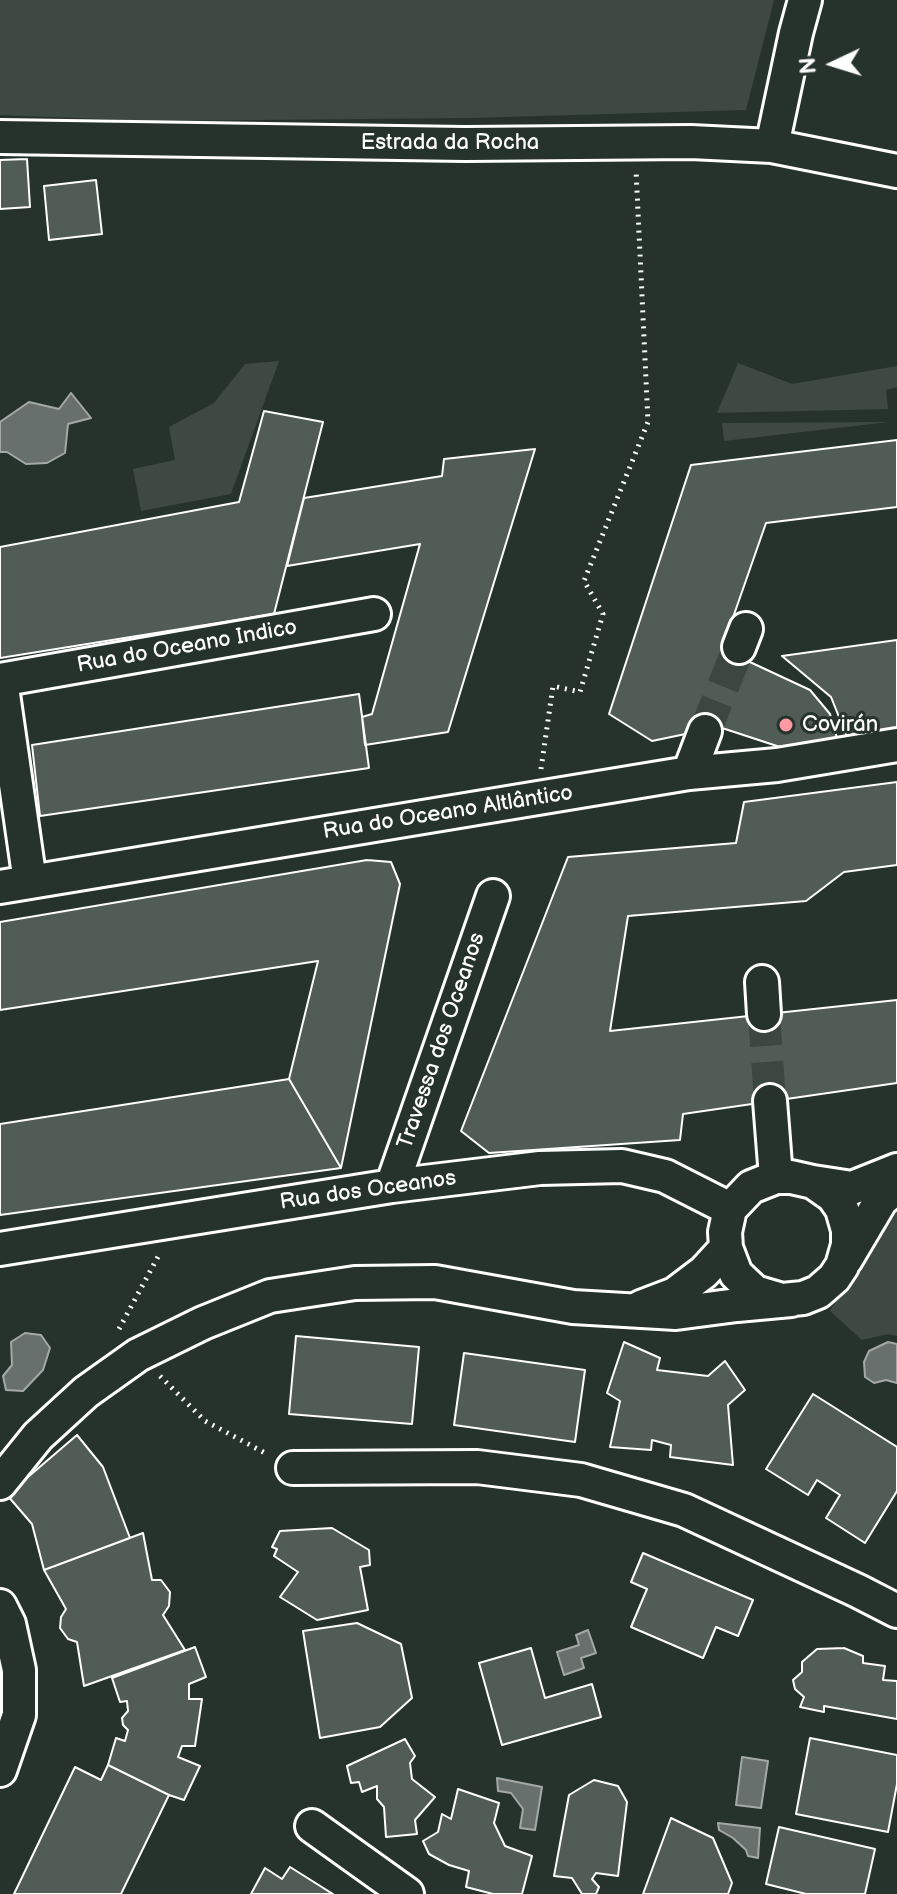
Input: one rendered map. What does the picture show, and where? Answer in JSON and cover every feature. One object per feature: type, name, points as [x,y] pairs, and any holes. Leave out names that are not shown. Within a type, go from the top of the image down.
[{"type":"street","points":[[772,146],[805,0]]},
{"type":"street","name":"Estrada da Rocha","points":[[0,137],[465,144],[691,142],[772,146],[897,171]]},
{"type":"street","name":"Rua do Oceano Indico","points":[[0,680],[374,614]]},
{"type":"street","points":[[0,680],[15,885]]},
{"type":"street","points":[[689,773],[705,731]]},
{"type":"street","name":"Rua do Oceano Altlântico","points":[[15,885],[689,773],[777,765],[897,745]]},
{"type":"street","name":"Travessa dos Oceanos","points":[[392,1186],[493,896]]},
{"type":"street","points":[[762,982],[764,1014]]},
{"type":"street","points":[[770,1101],[776,1177]]},
{"type":"street","name":"Rua dos Oceanos","points":[[0,1249],[392,1186],[540,1168],[622,1166],[665,1176],[730,1209]]},
{"type":"street","points":[[791,1300],[755,1292],[736,1274],[726,1248],[725,1232],[730,1209],[751,1187],[776,1177],[852,1188],[897,1170]]},
{"type":"street","points":[[813,1182],[833,1196],[842,1209],[848,1230],[848,1245],[842,1266]]},
{"type":"street","points":[[0,1483],[38,1436],[86,1392],[128,1362],[203,1323],[270,1296],[355,1283],[435,1282],[573,1307],[676,1313],[803,1298],[818,1292],[834,1278],[881,1200],[897,1187]]},
{"type":"street","points":[[633,1310],[675,1294],[704,1272],[726,1248]]},
{"type":"street","points":[[293,1468],[477,1467],[581,1480],[684,1510],[897,1611]]},
{"type":"street","points":[[0,1606],[9,1624],[19,1670],[19,1715],[0,1770]]},
{"type":"street","points":[[312,1826],[407,1894]]},
{"type":"path","points":[[537,798],[553,686],[580,692],[603,614],[584,581],[648,422],[635,142]]},
{"type":"path","points":[[178,1220],[116,1336],[128,1362],[205,1421],[293,1468]]},
{"type":"shaded area","points":[[0,0],[774,0],[746,110],[471,118],[153,121],[0,115]]},
{"type":"shaded area","points":[[279,361],[231,494],[141,511],[133,469],[175,460],[169,427],[214,403],[245,364]]},
{"type":"shaded area","points":[[738,363],[792,384],[897,366],[897,387],[886,390],[888,409],[717,413]]},
{"type":"shaded area","points":[[71,393],[91,418],[68,424],[65,453],[47,463],[26,464],[7,452],[0,452],[0,422],[29,402],[59,409]]},
{"type":"shaded area","points":[[889,422],[724,441],[722,423]]},
{"type":"shaded area","points":[[897,1212],[897,1336],[888,1334],[862,1340],[830,1311],[850,1277]]},
{"type":"shaded area","points":[[25,1333],[41,1335],[50,1348],[43,1370],[23,1391],[6,1390],[3,1376],[12,1365],[11,1342]]},
{"type":"shaded area","points":[[888,1342],[897,1344],[897,1383],[886,1380],[874,1383],[865,1377],[864,1362],[869,1351]]},
{"type":"shaded area","points":[[588,1630],[596,1653],[581,1658],[584,1668],[564,1675],[557,1652],[579,1645],[576,1635]]},
{"type":"shaded area","points":[[742,1757],[768,1761],[761,1808],[736,1805]]},
{"type":"shaded area","points":[[497,1778],[542,1787],[535,1830],[520,1828],[523,1809],[511,1793],[498,1791]]},
{"type":"shaded area","points":[[718,1823],[760,1828],[758,1858],[748,1856],[733,1838],[719,1830]]},
{"type":"building","points":[[27,159],[30,207],[0,209],[0,160]]},
{"type":"building","points":[[96,180],[102,234],[49,240],[44,186]]},
{"type":"building","points":[[264,411],[323,422],[274,614],[0,658],[0,547],[239,502]]},
{"type":"building","points":[[897,440],[897,507],[766,523],[722,649],[810,690],[830,714],[837,738],[780,747],[719,727],[652,741],[609,714],[691,465]]},
{"type":"building","points":[[535,449],[448,732],[365,745],[362,717],[372,714],[420,544],[287,566],[304,498],[442,476],[444,459]]},
{"type":"building","points":[[897,640],[897,729],[847,737],[831,697],[782,656]]},
{"type":"building","points":[[359,694],[369,768],[40,816],[32,745]]},
{"type":"building","points":[[897,782],[897,865],[844,872],[806,901],[628,916],[610,1031],[897,1000],[897,1083],[683,1114],[680,1140],[489,1153],[461,1131],[568,857],[736,843],[744,802]]},
{"type":"building","points":[[367,860],[391,862],[400,884],[341,1168],[289,1079],[318,961],[0,1010],[0,922]]},
{"type":"building","points":[[289,1079],[341,1168],[0,1215],[0,1124]]},
{"type":"building","points":[[296,1336],[419,1347],[412,1424],[289,1414]]},
{"type":"building","points":[[624,1342],[660,1358],[657,1370],[708,1376],[725,1361],[745,1390],[728,1405],[733,1465],[670,1457],[671,1445],[652,1440],[651,1450],[610,1447],[620,1401],[607,1393]]},
{"type":"building","points":[[464,1353],[585,1370],[575,1442],[454,1425]]},
{"type":"building","points":[[813,1394],[897,1447],[897,1491],[865,1543],[826,1518],[840,1495],[817,1480],[808,1495],[766,1469]]},
{"type":"building","points":[[77,1435],[103,1467],[130,1538],[44,1570],[32,1524],[7,1495]]},
{"type":"building","points":[[332,1528],[369,1550],[370,1565],[360,1567],[368,1610],[317,1620],[280,1597],[298,1572],[274,1556],[277,1549],[272,1547],[280,1531]]},
{"type":"building","points":[[143,1533],[152,1580],[161,1580],[170,1592],[169,1606],[163,1615],[185,1650],[84,1686],[77,1642],[68,1639],[60,1628],[66,1609],[44,1570]]},
{"type":"building","points":[[643,1553],[753,1600],[738,1636],[716,1627],[703,1658],[631,1627],[647,1589],[631,1582]]},
{"type":"building","points":[[357,1623],[401,1644],[412,1698],[380,1727],[320,1738],[303,1631]]},
{"type":"building","points":[[195,1647],[206,1677],[189,1684],[189,1699],[202,1699],[195,1746],[182,1746],[178,1757],[200,1766],[184,1800],[108,1765],[116,1738],[125,1741],[128,1730],[122,1718],[128,1711],[127,1701],[120,1702],[112,1678]]},
{"type":"building","points":[[531,1648],[545,1698],[592,1684],[601,1717],[502,1745],[479,1663]]},
{"type":"building","points":[[844,1648],[863,1656],[863,1663],[885,1666],[883,1680],[897,1681],[897,1719],[824,1706],[824,1712],[800,1707],[804,1697],[795,1689],[793,1680],[802,1672],[802,1662],[817,1649]]},
{"type":"building","points":[[810,1738],[897,1755],[897,1784],[888,1832],[796,1814]]},
{"type":"building","points":[[405,1739],[415,1756],[410,1763],[412,1779],[435,1797],[415,1820],[417,1834],[386,1837],[384,1807],[377,1799],[377,1786],[362,1792],[359,1782],[351,1783],[347,1766]]},
{"type":"building","points":[[108,1765],[169,1795],[121,1894],[14,1894],[75,1767],[101,1780]]},
{"type":"building","points":[[594,1780],[618,1786],[627,1802],[618,1876],[596,1873],[592,1879],[599,1887],[596,1894],[582,1894],[572,1878],[554,1876],[569,1795]]},
{"type":"building","points":[[458,1789],[499,1803],[494,1823],[505,1846],[532,1856],[522,1894],[493,1894],[466,1887],[469,1871],[429,1854],[423,1841],[438,1832],[442,1814],[451,1819]]},
{"type":"building","points":[[671,1818],[713,1838],[732,1883],[728,1894],[643,1894]]},
{"type":"building","points":[[779,1827],[875,1849],[865,1894],[806,1894],[766,1884]]},
{"type":"building","points":[[290,1867],[333,1894],[251,1894],[265,1868],[282,1879]]},
{"type":"tunnel","points":[[705,731],[739,647]]},
{"type":"tunnel","points":[[764,1014],[770,1101]]},
{"type":"place","name":"Covirán","points":[[786,725]]}]
